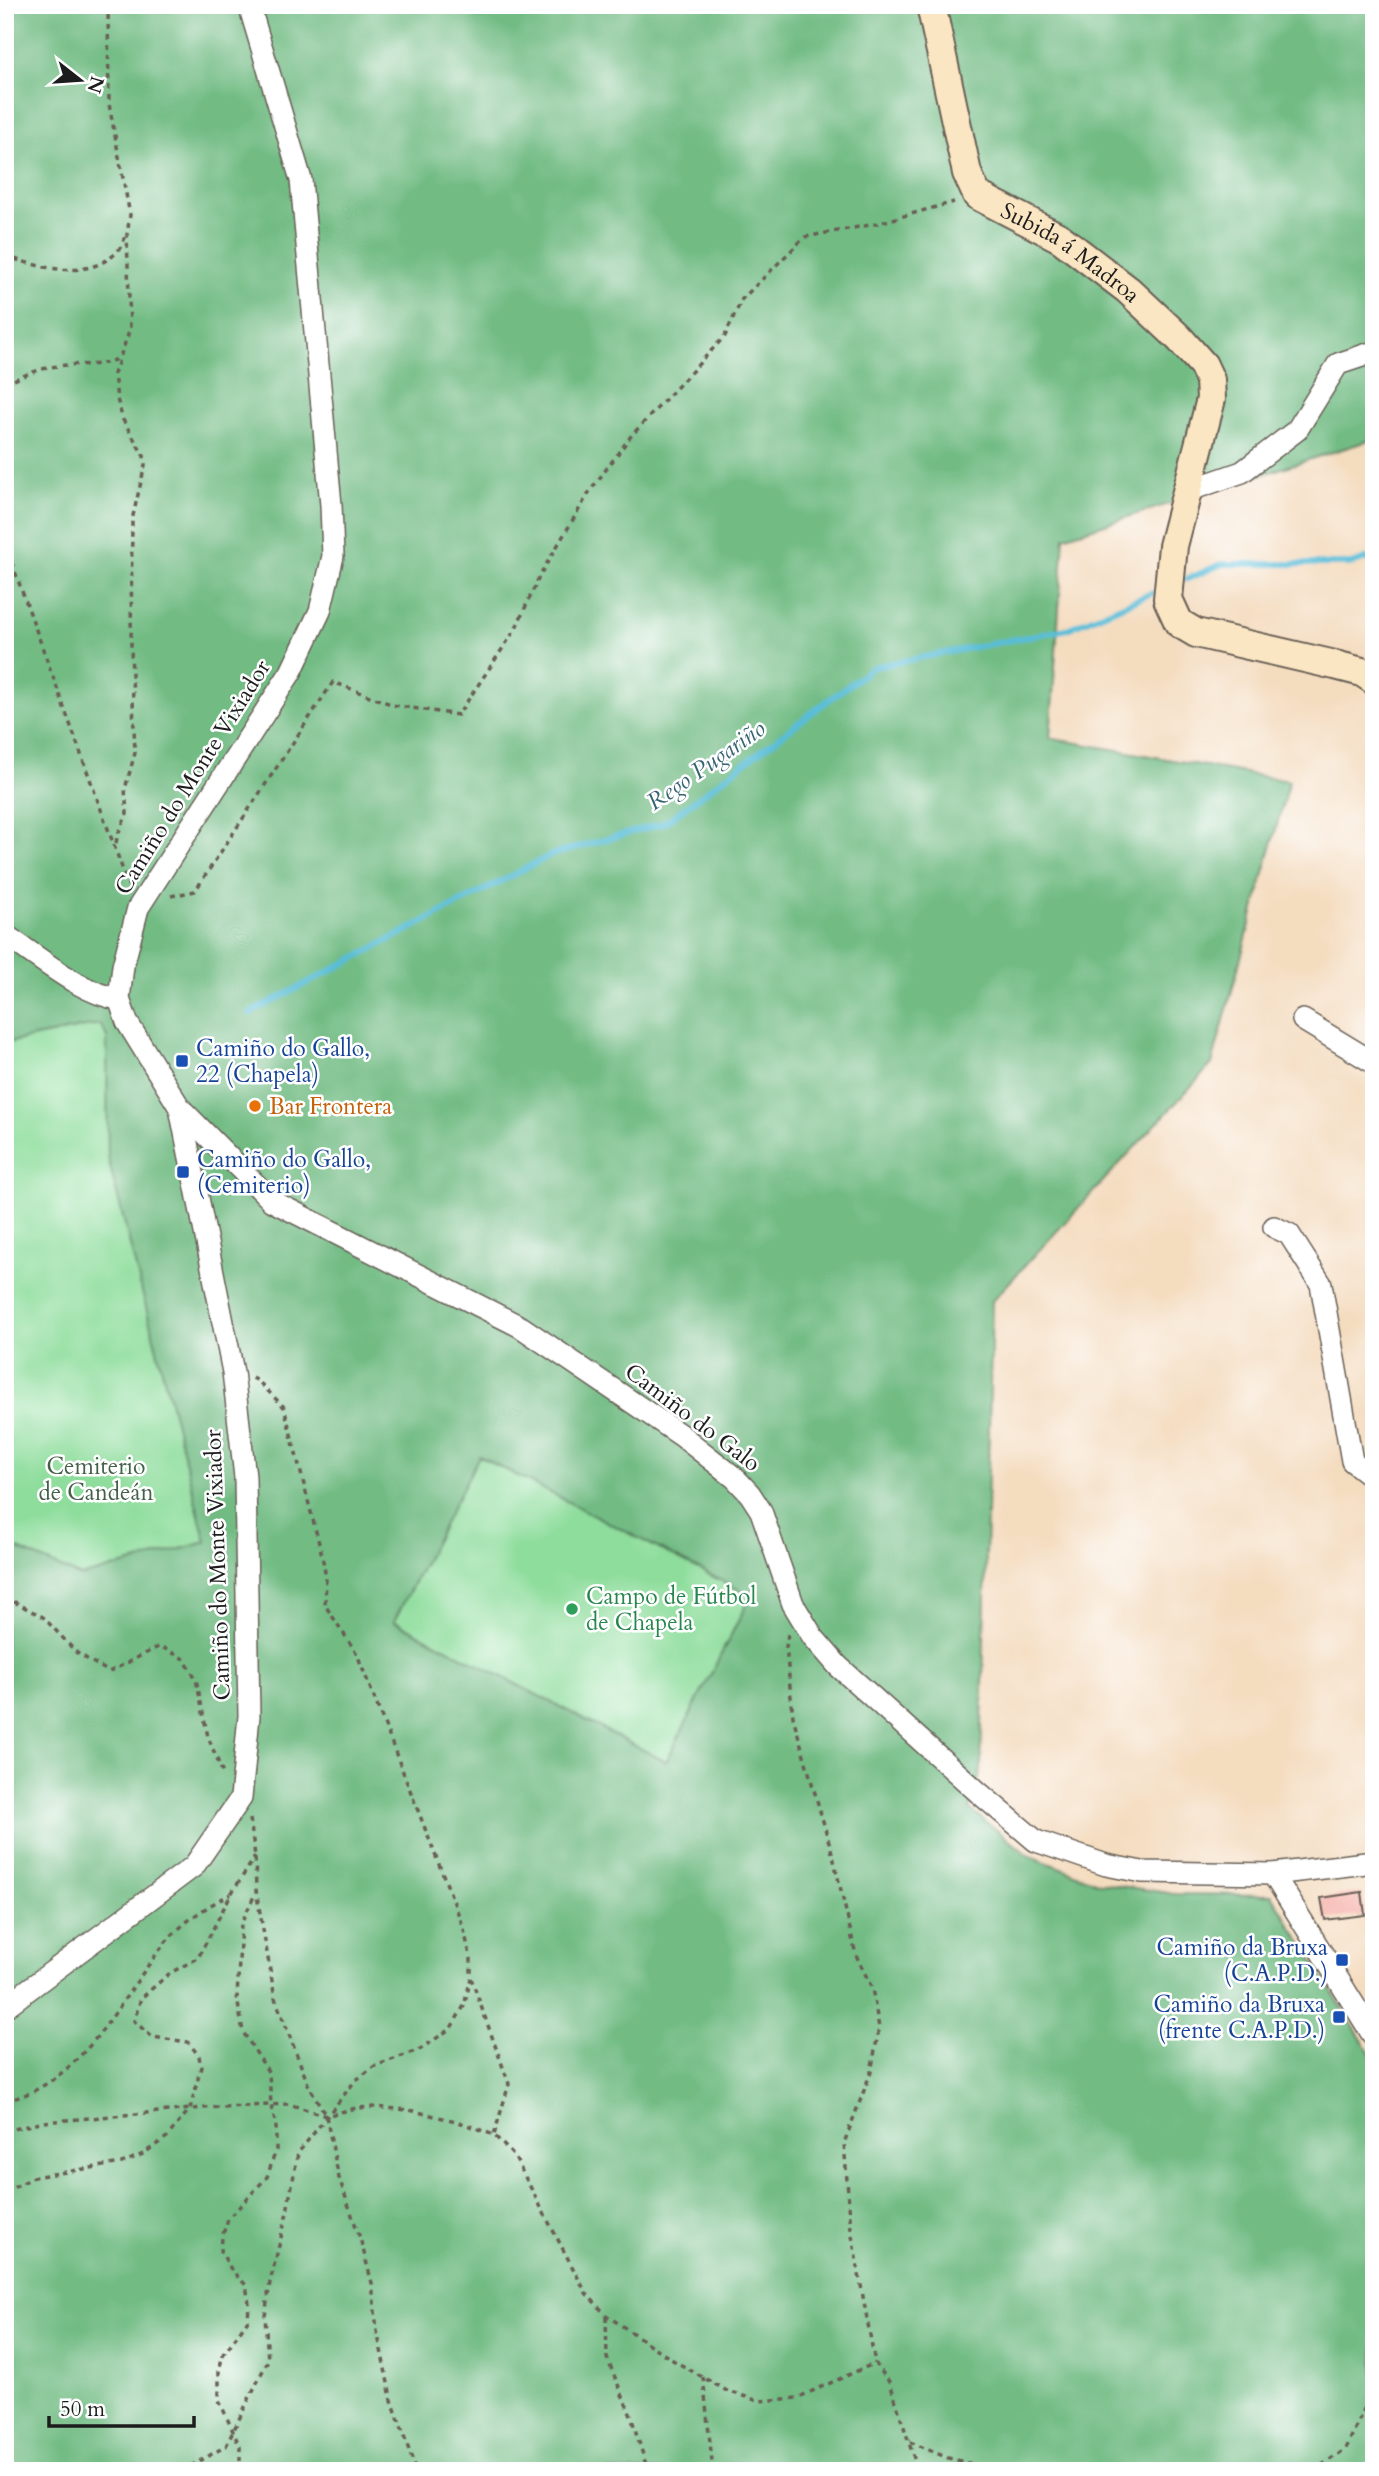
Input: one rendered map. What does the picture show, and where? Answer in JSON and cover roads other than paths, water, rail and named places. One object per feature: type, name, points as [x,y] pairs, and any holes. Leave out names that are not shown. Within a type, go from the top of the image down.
[{"type":"street","name":"Camiño do Monte Vixiador","points":[[5,2007],[194,1866],[241,1798],[249,1703],[245,1477],[233,1372],[180,1108],[127,1022],[119,999],[123,966],[138,908],[290,672],[320,611],[333,556],[331,505],[302,180],[249,5]]},
{"type":"street","name":"Subida á Madroa","points":[[931,5],[967,173],[977,195],[1060,238],[1128,290],[1179,338],[1203,365],[1210,380],[1211,399],[1174,546],[1168,598],[1179,623],[1196,634],[1335,665],[1362,672],[1374,680]]},
{"type":"street","points":[[1187,491],[1242,472],[1297,430],[1338,364],[1374,352]]},
{"type":"street","points":[[5,934],[73,979],[105,997],[119,999]]},
{"type":"street","points":[[1303,1020],[1374,1063]]},
{"type":"street","name":"Camiño do Galo","points":[[180,1108],[272,1201],[521,1326],[682,1436],[735,1478],[761,1511],[793,1604],[813,1637],[838,1666],[1036,1841],[1106,1865],[1142,1872],[1273,1874],[1374,1862]]},
{"type":"street","points":[[1274,1227],[1289,1234],[1321,1284],[1352,1461],[1374,1478]]},
{"type":"street","points":[[1273,1874],[1374,2037]]},
{"type":"waterway","name":"Rego Pugariño","points":[[1187,579],[1222,564],[1352,564],[1374,556]]},
{"type":"waterway","name":"Rego Pugariño","points":[[250,1013],[551,855],[664,823],[873,667],[1067,629],[1152,593]]},
{"type":"place","name":"Camiño do Gallo, 22 (Chapela)","points":[[182,1061]]},
{"type":"place","name":"Bar Frontera","points":[[255,1106]]},
{"type":"place","name":"Camiño do Gallo, (Cemiterio)","points":[[183,1172]]},
{"type":"place","name":"Campo de Fútbol de Chapela","points":[[572,1609]]},
{"type":"place","name":"Camiño da Bruxa (C.A.P.D.)","points":[[1342,1960]]},
{"type":"place","name":"Camiño da Bruxa (frente C.A.P.D.)","points":[[1339,2017]]},
{"type":"park label","name":"Cemiterio de Candeán","points":[[96,1479]]}]
